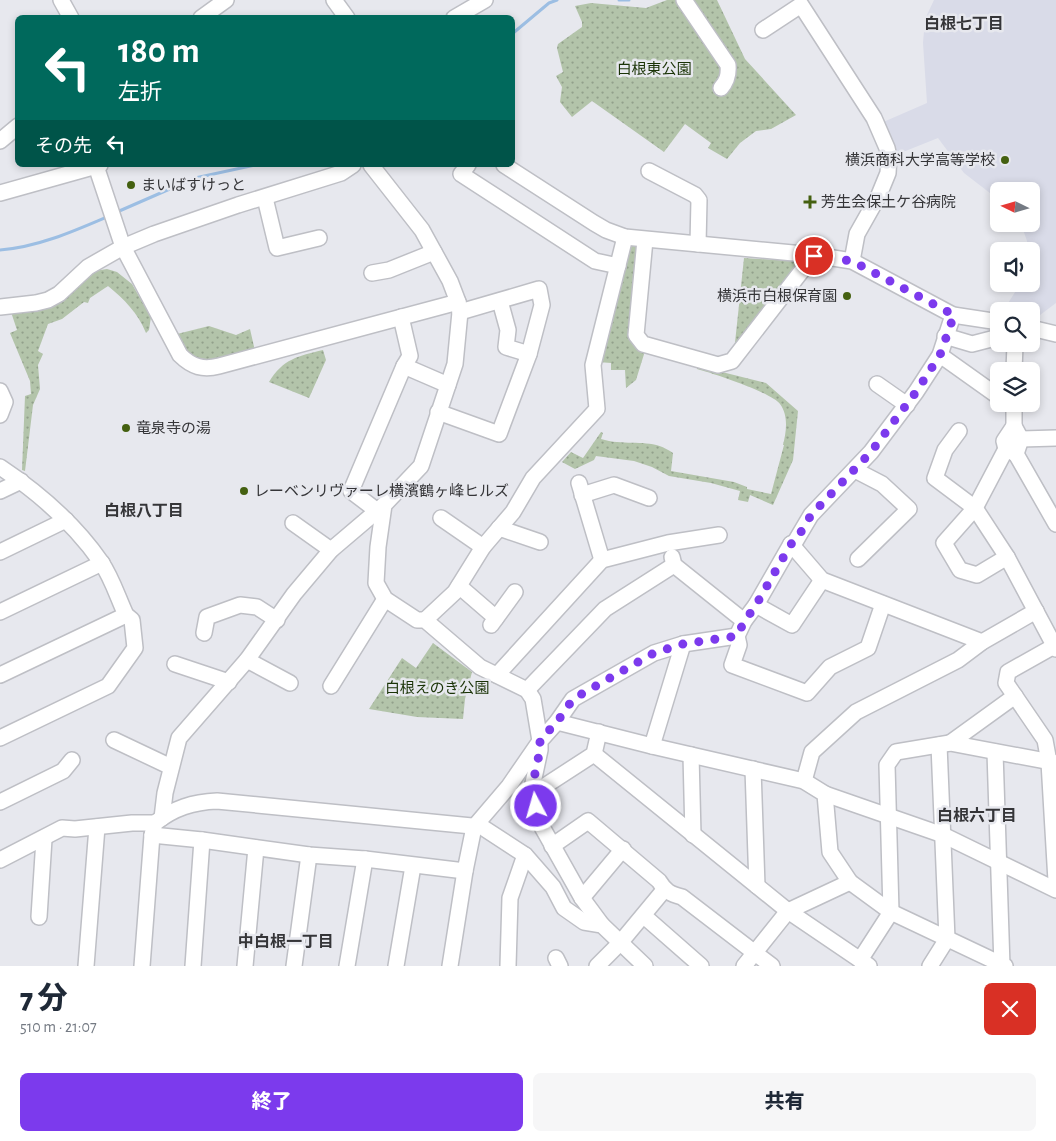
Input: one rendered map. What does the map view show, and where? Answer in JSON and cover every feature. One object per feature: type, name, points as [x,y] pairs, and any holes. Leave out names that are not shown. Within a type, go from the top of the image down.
[{"type":"street","points":[[61,0],[69,15]]},
{"type":"street","points":[[205,15],[226,0]]},
{"type":"street","points":[[334,0],[345,15]]},
{"type":"street","points":[[459,15],[484,0]]},
{"type":"street","points":[[684,0],[728,65],[729,71],[726,82],[721,88]]},
{"type":"street","points":[[763,30],[801,5],[874,118],[887,148],[889,157],[888,173],[879,195],[857,234],[852,261]]},
{"type":"street","points":[[0,141],[15,128]]},
{"type":"street","points":[[0,193],[94,167]]},
{"type":"street","points":[[98,167],[123,247],[180,355],[187,361],[203,368],[219,366],[401,317],[500,301],[539,289],[542,304],[529,354],[499,434],[438,412]]},
{"type":"street","points":[[0,307],[48,300],[59,294],[88,266],[123,247],[238,205],[341,173],[349,167]]},
{"type":"street","points":[[142,966],[156,826],[179,738],[247,660],[294,594],[331,550],[380,508],[421,466],[448,385],[454,364],[459,307],[450,281],[422,230],[373,167]]},
{"type":"street","points":[[466,167],[461,174],[595,261],[618,266]]},
{"type":"street","points":[[507,167],[600,227],[625,236],[645,240],[852,261],[954,315],[990,321]]},
{"type":"street","points":[[649,171],[695,195],[699,200],[698,244]]},
{"type":"street","points":[[265,198],[277,248],[319,238]]},
{"type":"street","points":[[425,620],[455,592],[483,547],[513,512],[533,478],[597,409],[593,365],[625,236]]},
{"type":"street","points":[[645,240],[636,335],[643,344],[718,366],[732,361],[814,256]]},
{"type":"street","points":[[372,274],[389,270],[434,252]]},
{"type":"street","points":[[500,301],[508,330],[506,347],[529,354]]},
{"type":"street","points":[[883,604],[868,648],[830,667],[807,693],[732,665],[739,645],[737,636],[791,544],[795,542],[811,515],[855,470],[907,405],[940,355],[954,315]]},
{"type":"street","points":[[380,508],[351,491],[410,356],[401,317]]},
{"type":"street","points":[[1040,330],[1056,334]]},
{"type":"street","points":[[946,336],[972,344],[990,339]]},
{"type":"street","points":[[940,355],[990,391]]},
{"type":"street","points":[[404,366],[448,385]]},
{"type":"street","points":[[877,384],[907,405]]},
{"type":"street","points":[[0,391],[4,402],[0,415]]},
{"type":"street","points":[[1013,412],[1017,433]]},
{"type":"street","points":[[959,431],[945,450],[935,478],[976,508],[1007,557],[1055,646],[1008,672],[1006,683],[1045,740],[1053,762],[1056,881]]},
{"type":"street","points":[[1056,438],[1017,433],[1004,441],[1056,524]]},
{"type":"street","points":[[1007,557],[977,575],[960,570],[944,543],[976,508],[1011,452]]},
{"type":"street","points":[[0,467],[21,481],[66,520],[102,563],[126,615],[132,620],[135,648],[108,686],[0,738]]},
{"type":"street","points":[[855,470],[882,484],[909,509],[858,559]]},
{"type":"street","points":[[0,491],[21,481]]},
{"type":"street","points":[[602,560],[581,489],[614,485],[648,498]]},
{"type":"street","points":[[380,508],[376,583],[385,598],[417,620],[425,620],[480,667],[527,690],[533,699],[540,740],[540,750],[533,783],[537,818],[582,898],[602,925],[645,966]]},
{"type":"street","points":[[441,518],[483,547]]},
{"type":"street","points":[[0,552],[66,520]]},
{"type":"street","points":[[293,523],[331,550]]},
{"type":"street","points":[[500,528],[540,542]]},
{"type":"street","points":[[498,675],[602,560],[668,543],[719,536]]},
{"type":"street","points":[[668,543],[674,565],[744,622]]},
{"type":"street","points":[[791,544],[822,580],[982,642]]},
{"type":"street","points":[[0,612],[102,563]]},
{"type":"street","points":[[527,690],[605,609],[674,565]]},
{"type":"street","points":[[756,605],[792,625],[822,580]]},
{"type":"street","points":[[459,586],[493,622],[515,592]]},
{"type":"street","points":[[331,686],[385,598]]},
{"type":"street","points":[[204,633],[207,617],[240,605],[257,607],[277,620]]},
{"type":"street","points":[[804,781],[812,752],[856,712],[958,660],[982,642],[1036,611]]},
{"type":"street","points":[[0,676],[126,615]]},
{"type":"street","points":[[450,966],[474,827],[509,786],[540,740],[557,722],[573,699],[654,653],[683,644],[737,636]]},
{"type":"street","points":[[652,746],[683,644]]},
{"type":"street","points":[[247,660],[290,683]]},
{"type":"street","points":[[175,664],[229,682]]},
{"type":"street","points":[[945,744],[1015,696]]},
{"type":"street","points":[[557,722],[804,781],[825,794],[943,835],[1056,890]]},
{"type":"street","points":[[534,793],[594,754],[599,732]]},
{"type":"street","points":[[114,740],[171,767]]},
{"type":"street","points":[[930,966],[947,939],[943,835],[945,744]]},
{"type":"street","points":[[594,754],[788,911],[865,963],[892,912],[887,814],[887,765],[896,752],[945,744],[1053,762]]},
{"type":"street","points":[[825,794],[830,852],[850,882],[892,912],[1004,966],[995,752]]},
{"type":"street","points":[[691,755],[693,835]]},
{"type":"street","points":[[0,802],[63,771],[72,760]]},
{"type":"street","points":[[754,769],[757,886]]},
{"type":"street","points":[[156,826],[185,805],[217,801],[482,827],[525,855],[553,887],[564,908],[584,922],[602,925]]},
{"type":"street","points":[[552,846],[588,821],[659,881],[664,890],[670,894],[682,897],[772,966]]},
{"type":"street","points":[[0,860],[62,828],[156,826],[202,840],[256,848],[465,871]]},
{"type":"street","points":[[86,966],[97,827]]},
{"type":"street","points":[[39,917],[44,838]]},
{"type":"street","points":[[193,966],[202,840]]},
{"type":"street","points":[[245,966],[256,848]]},
{"type":"street","points":[[582,898],[622,849]]},
{"type":"street","points":[[294,966],[310,855]]},
{"type":"street","points":[[508,966],[510,898],[525,855]]},
{"type":"street","points":[[347,966],[365,859]]},
{"type":"street","points":[[396,966],[413,866]]},
{"type":"street","points":[[744,966],[788,911],[850,882]]},
{"type":"street","points":[[597,966],[644,916],[664,890]]},
{"type":"street","points":[[644,916],[702,966]]},
{"type":"shaded area","name":"横浜商科大学高等学校","points":[[934,0],[1056,0],[1056,303],[1040,315],[1040,302],[1009,302],[1015,292],[1040,292],[1040,242],[1027,242],[1024,232],[1040,232],[1040,182],[990,182],[990,193],[964,173],[938,138],[893,156],[881,123],[927,103],[923,43],[925,19]]},
{"type":"green space","name":"白根東公園","points":[[667,0],[717,0],[745,59],[796,115],[771,129],[756,131],[740,143],[727,159],[708,148],[711,143],[685,124],[664,152],[592,101],[572,117],[560,102],[562,87],[556,76],[563,72],[557,48],[558,44],[582,27],[582,22],[575,6],[591,3],[646,8]]},
{"type":"green space","points":[[630,246],[637,246],[631,330],[645,351],[636,380],[626,388],[625,370],[611,370],[611,363],[598,362]]},
{"type":"green space","points":[[744,258],[794,261],[800,269],[734,352]]},
{"type":"green space","points":[[107,269],[117,272],[132,284],[151,317],[149,330],[146,333],[130,307],[108,286],[90,298],[88,303],[84,302],[62,319],[48,324],[38,351],[43,354],[38,365],[40,389],[33,405],[25,471],[22,470],[25,396],[31,394],[30,381],[10,333],[17,330],[11,312],[94,271]]},
{"type":"green space","points":[[209,326],[236,335],[250,329],[255,351],[213,362],[196,359],[189,355],[177,334]]},
{"type":"green space","points":[[323,350],[326,360],[309,398],[269,382],[274,374],[286,363],[306,354]]},
{"type":"green space","points":[[698,366],[766,383],[798,411],[793,460],[773,505],[750,495],[748,502],[738,500],[740,491],[711,483],[669,476],[652,467],[634,461],[596,456],[594,460],[575,469],[562,462],[571,452],[583,458],[601,432],[603,433],[601,439],[615,442],[653,444],[666,449],[673,453],[671,471],[734,482],[747,487],[747,489],[771,494],[784,445],[786,424],[783,409],[780,404],[766,394],[697,369]]},
{"type":"green space","name":"白根えのき公園","points":[[433,643],[472,672],[465,699],[463,719],[417,717],[369,709],[402,658],[416,668]]},
{"type":"waterway","points":[[515,31],[549,3],[557,0]]},
{"type":"waterway","points":[[619,0],[629,0]]},
{"type":"waterway","points":[[117,212],[195,178],[246,167]]},
{"type":"waterway","points":[[0,250],[42,242],[109,216]]},
{"type":"place","name":"横浜商科大学高等学校","points":[[1005,160]]},
{"type":"place","name":"まいばすけっと","points":[[131,185]]},
{"type":"place","name":"芳生会保土ケ谷病院","points":[[810,202]]},
{"type":"place","name":"横浜市白根保育園","points":[[847,296]]},
{"type":"place","name":"竜泉寺の湯","points":[[126,428]]},
{"type":"place","name":"レーベンリヴァーレ横濱鶴ヶ峰ヒルズ","points":[[244,491]]},
{"type":"district","name":"白根七丁目","points":[[964,24]]},
{"type":"district","name":"白根八丁目","points":[[144,511]]},
{"type":"district","name":"白根六丁目","points":[[977,816]]},
{"type":"district","name":"中白根一丁目","points":[[286,942]]},
{"type":"route","points":[[536,806],[533,783],[540,750],[540,740],[557,722],[573,699],[654,653],[683,644],[737,636],[791,544],[795,542],[811,515],[871,452],[916,392],[940,355],[954,315],[852,261],[814,256]]}]
